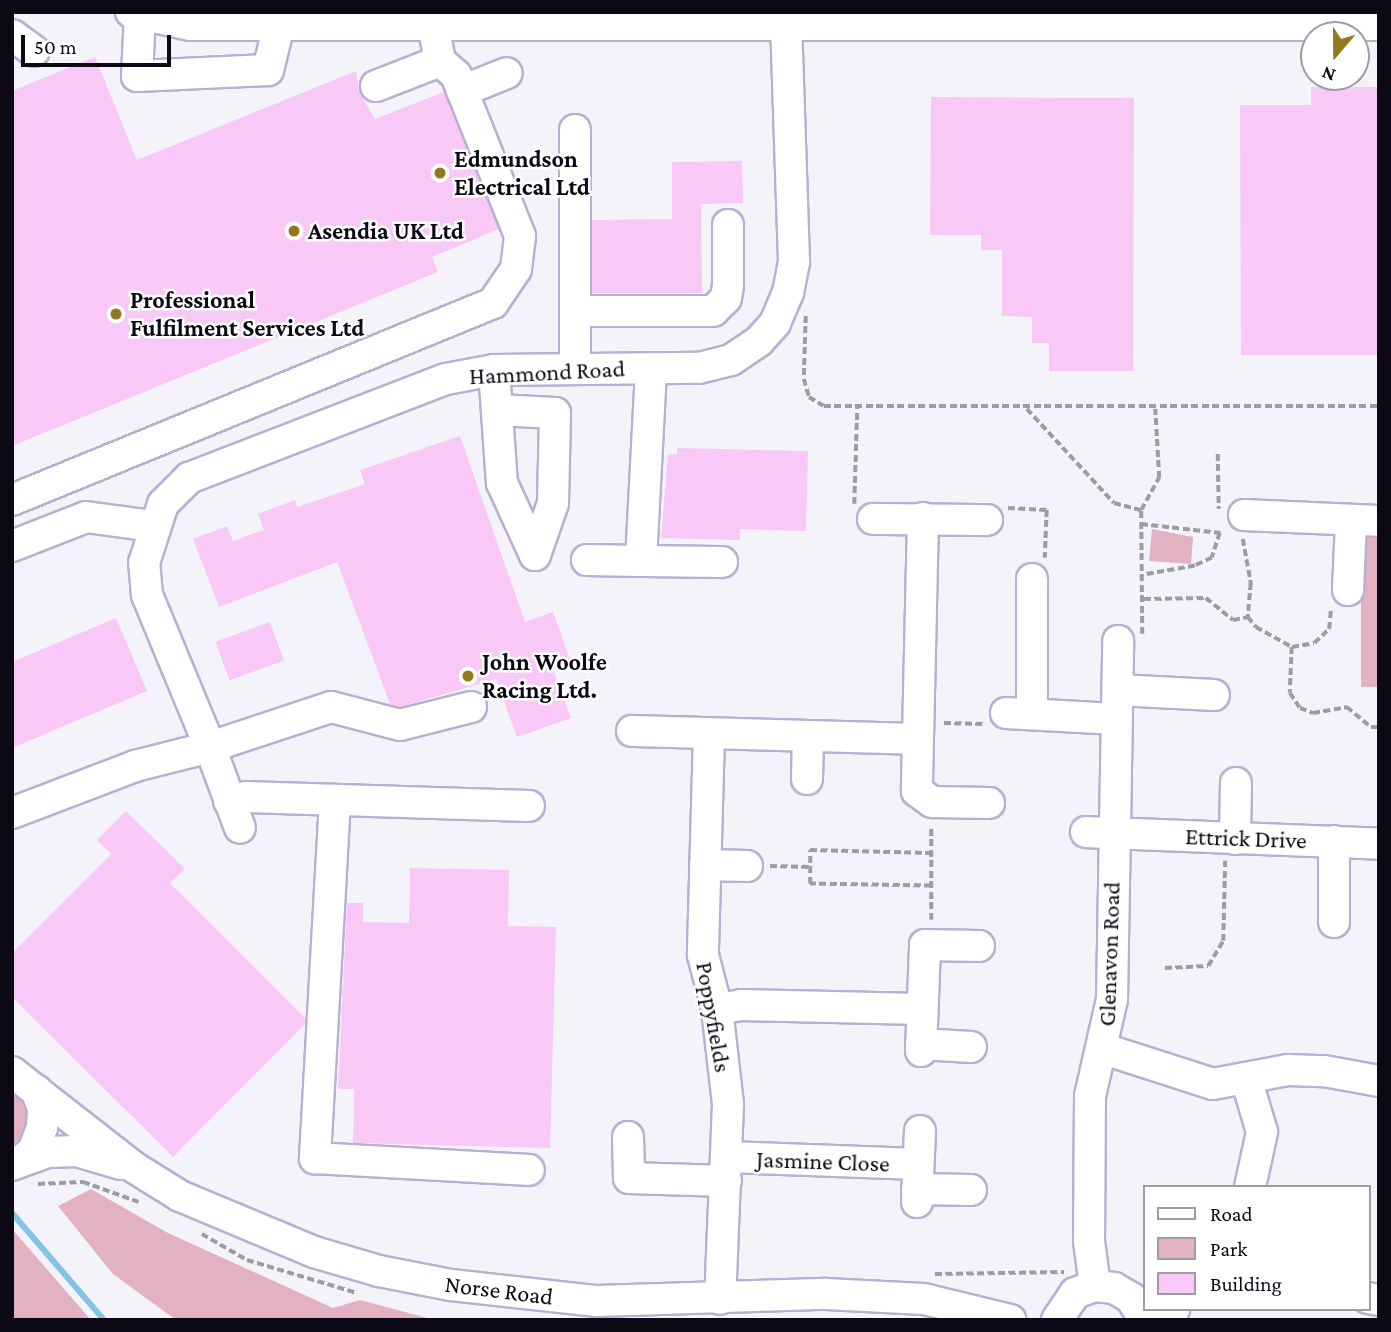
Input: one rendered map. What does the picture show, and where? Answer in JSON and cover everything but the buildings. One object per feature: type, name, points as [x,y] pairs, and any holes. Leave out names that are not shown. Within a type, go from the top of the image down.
[{"type":"street","points":[[279,25],[268,70],[137,76],[136,13],[279,25],[433,26],[499,19],[786,22],[1300,21]]},
{"type":"street","name":"Hammond Road","points":[[335,800],[246,797],[235,815],[147,595],[144,564],[153,526],[163,504],[189,478],[401,393],[494,370],[699,368],[731,360],[775,323],[788,293],[794,262],[786,22]]},
{"type":"street","points":[[12,500],[493,303],[516,269],[520,236],[456,75],[440,61],[433,26]]},
{"type":"street","points":[[376,86],[440,61]]},
{"type":"street","points":[[462,91],[507,73]]},
{"type":"street","points":[[575,130],[575,369]]},
{"type":"street","points":[[577,311],[713,311],[726,298],[728,225]]},
{"type":"street","points":[[641,561],[651,368]]},
{"type":"street","points":[[494,370],[497,410]]},
{"type":"street","points":[[12,546],[86,517],[153,526]]},
{"type":"street","points":[[923,518],[917,731],[924,796],[989,803]]},
{"type":"street","points":[[873,519],[987,520]]},
{"type":"street","points":[[1243,524],[1365,521],[1348,590]]},
{"type":"street","points":[[587,560],[722,562]]},
{"type":"street","points":[[1032,579],[1019,714],[1113,675],[1214,695]]},
{"type":"street","name":"Glenavon Road","points":[[1095,1286],[1089,1241],[1090,1096],[1104,1049],[1112,999],[1099,833],[1113,675]]},
{"type":"street","points":[[12,813],[135,766],[210,747],[331,708],[400,724],[471,707]]},
{"type":"street","points":[[632,731],[808,736],[917,731]]},
{"type":"street","name":"Poppyfields","points":[[696,734],[705,865],[703,955],[717,1009],[728,1104],[720,1298]]},
{"type":"street","points":[[807,779],[808,736]]},
{"type":"street","points":[[1230,838],[1236,783]]},
{"type":"street","points":[[529,806],[335,800],[315,1158],[530,1170]]},
{"type":"street","name":"Ettrick Drive","points":[[1099,833],[1379,844]]},
{"type":"street","points":[[1334,841],[1334,922]]},
{"type":"street","points":[[705,865],[747,866]]},
{"type":"street","points":[[971,1047],[921,1047],[925,945],[979,946]]},
{"type":"street","points":[[717,1009],[741,1005],[922,1009]]},
{"type":"street","points":[[1104,1049],[1213,1084],[1288,1070],[1324,1071],[1379,1081]]},
{"type":"street","name":"Norse Road","points":[[12,1072],[135,1168],[229,1219],[379,1271],[451,1285],[597,1301],[826,1294],[924,1299],[1010,1320]]},
{"type":"street","points":[[1246,1078],[1262,1132],[1250,1185]]},
{"type":"street","name":"Norse Road","points":[[17,1163],[33,1151],[42,1128],[43,1108],[36,1090]]},
{"type":"street","name":"Jasmine Close","points":[[628,1138],[629,1178],[726,1169],[917,1185],[920,1131]]},
{"type":"street","name":"Norse Road","points":[[17,1163],[77,1151],[135,1168]]},
{"type":"street","points":[[917,1185],[971,1190]]},
{"type":"street","points":[[1057,1320],[1075,1293],[1095,1286],[1114,1288],[1131,1298],[1144,1318],[1167,1311]]},
{"type":"path","points":[[788,293],[806,312],[804,379],[809,397],[824,406],[1026,409],[1379,406]]},
{"type":"path","points":[[857,408],[854,517],[873,519]]},
{"type":"path","points":[[1113,675],[1142,636],[1144,575],[1140,510],[1159,478],[1155,408]]},
{"type":"path","points":[[1026,409],[1114,503],[1140,510]]},
{"type":"path","points":[[987,520],[997,508],[1047,510],[1045,566],[1032,579]]},
{"type":"path","points":[[1142,524],[1220,533],[1212,558],[1195,566],[1144,575]]},
{"type":"path","points":[[1243,524],[1243,556],[1251,583],[1248,617]]},
{"type":"path","points":[[1248,617],[1292,648],[1314,643],[1329,629],[1330,598],[1348,590]]},
{"type":"path","points":[[1143,599],[1206,598],[1233,621],[1248,617]]},
{"type":"path","points":[[1292,648],[1290,693],[1300,708],[1313,713],[1347,707],[1371,726],[1379,727]]},
{"type":"path","points":[[917,731],[1000,724],[1019,714]]},
{"type":"path","points":[[924,796],[931,853],[930,928],[925,945]]},
{"type":"path","points":[[1165,968],[1208,966],[1223,941],[1230,838]]},
{"type":"path","points":[[931,853],[810,850],[810,884],[931,886]]},
{"type":"path","points":[[747,866],[810,867]]},
{"type":"green space","points":[[1152,529],[1193,537],[1191,564],[1149,561]]},
{"type":"green space","points":[[1361,535],[1379,535],[1379,687],[1361,687]]},
{"type":"green space","points":[[12,1091],[23,1102],[28,1117],[25,1132],[12,1147]]},
{"type":"green space","points":[[91,1189],[168,1233],[333,1308],[360,1300],[435,1320],[176,1320],[113,1274],[58,1206]]},
{"type":"green space","points":[[12,1229],[91,1320],[12,1320]]},
{"type":"waterway","points":[[12,1213],[104,1320]]},
{"type":"place","name":"Edmundson Electrical Ltd","points":[[440,173]]},
{"type":"place","name":"Asendia UK Ltd","points":[[294,231]]},
{"type":"place","name":"Professional Fulfilment Services Ltd","points":[[116,314]]},
{"type":"place","name":"John Woolfe Racing Ltd.","points":[[468,676]]}]
